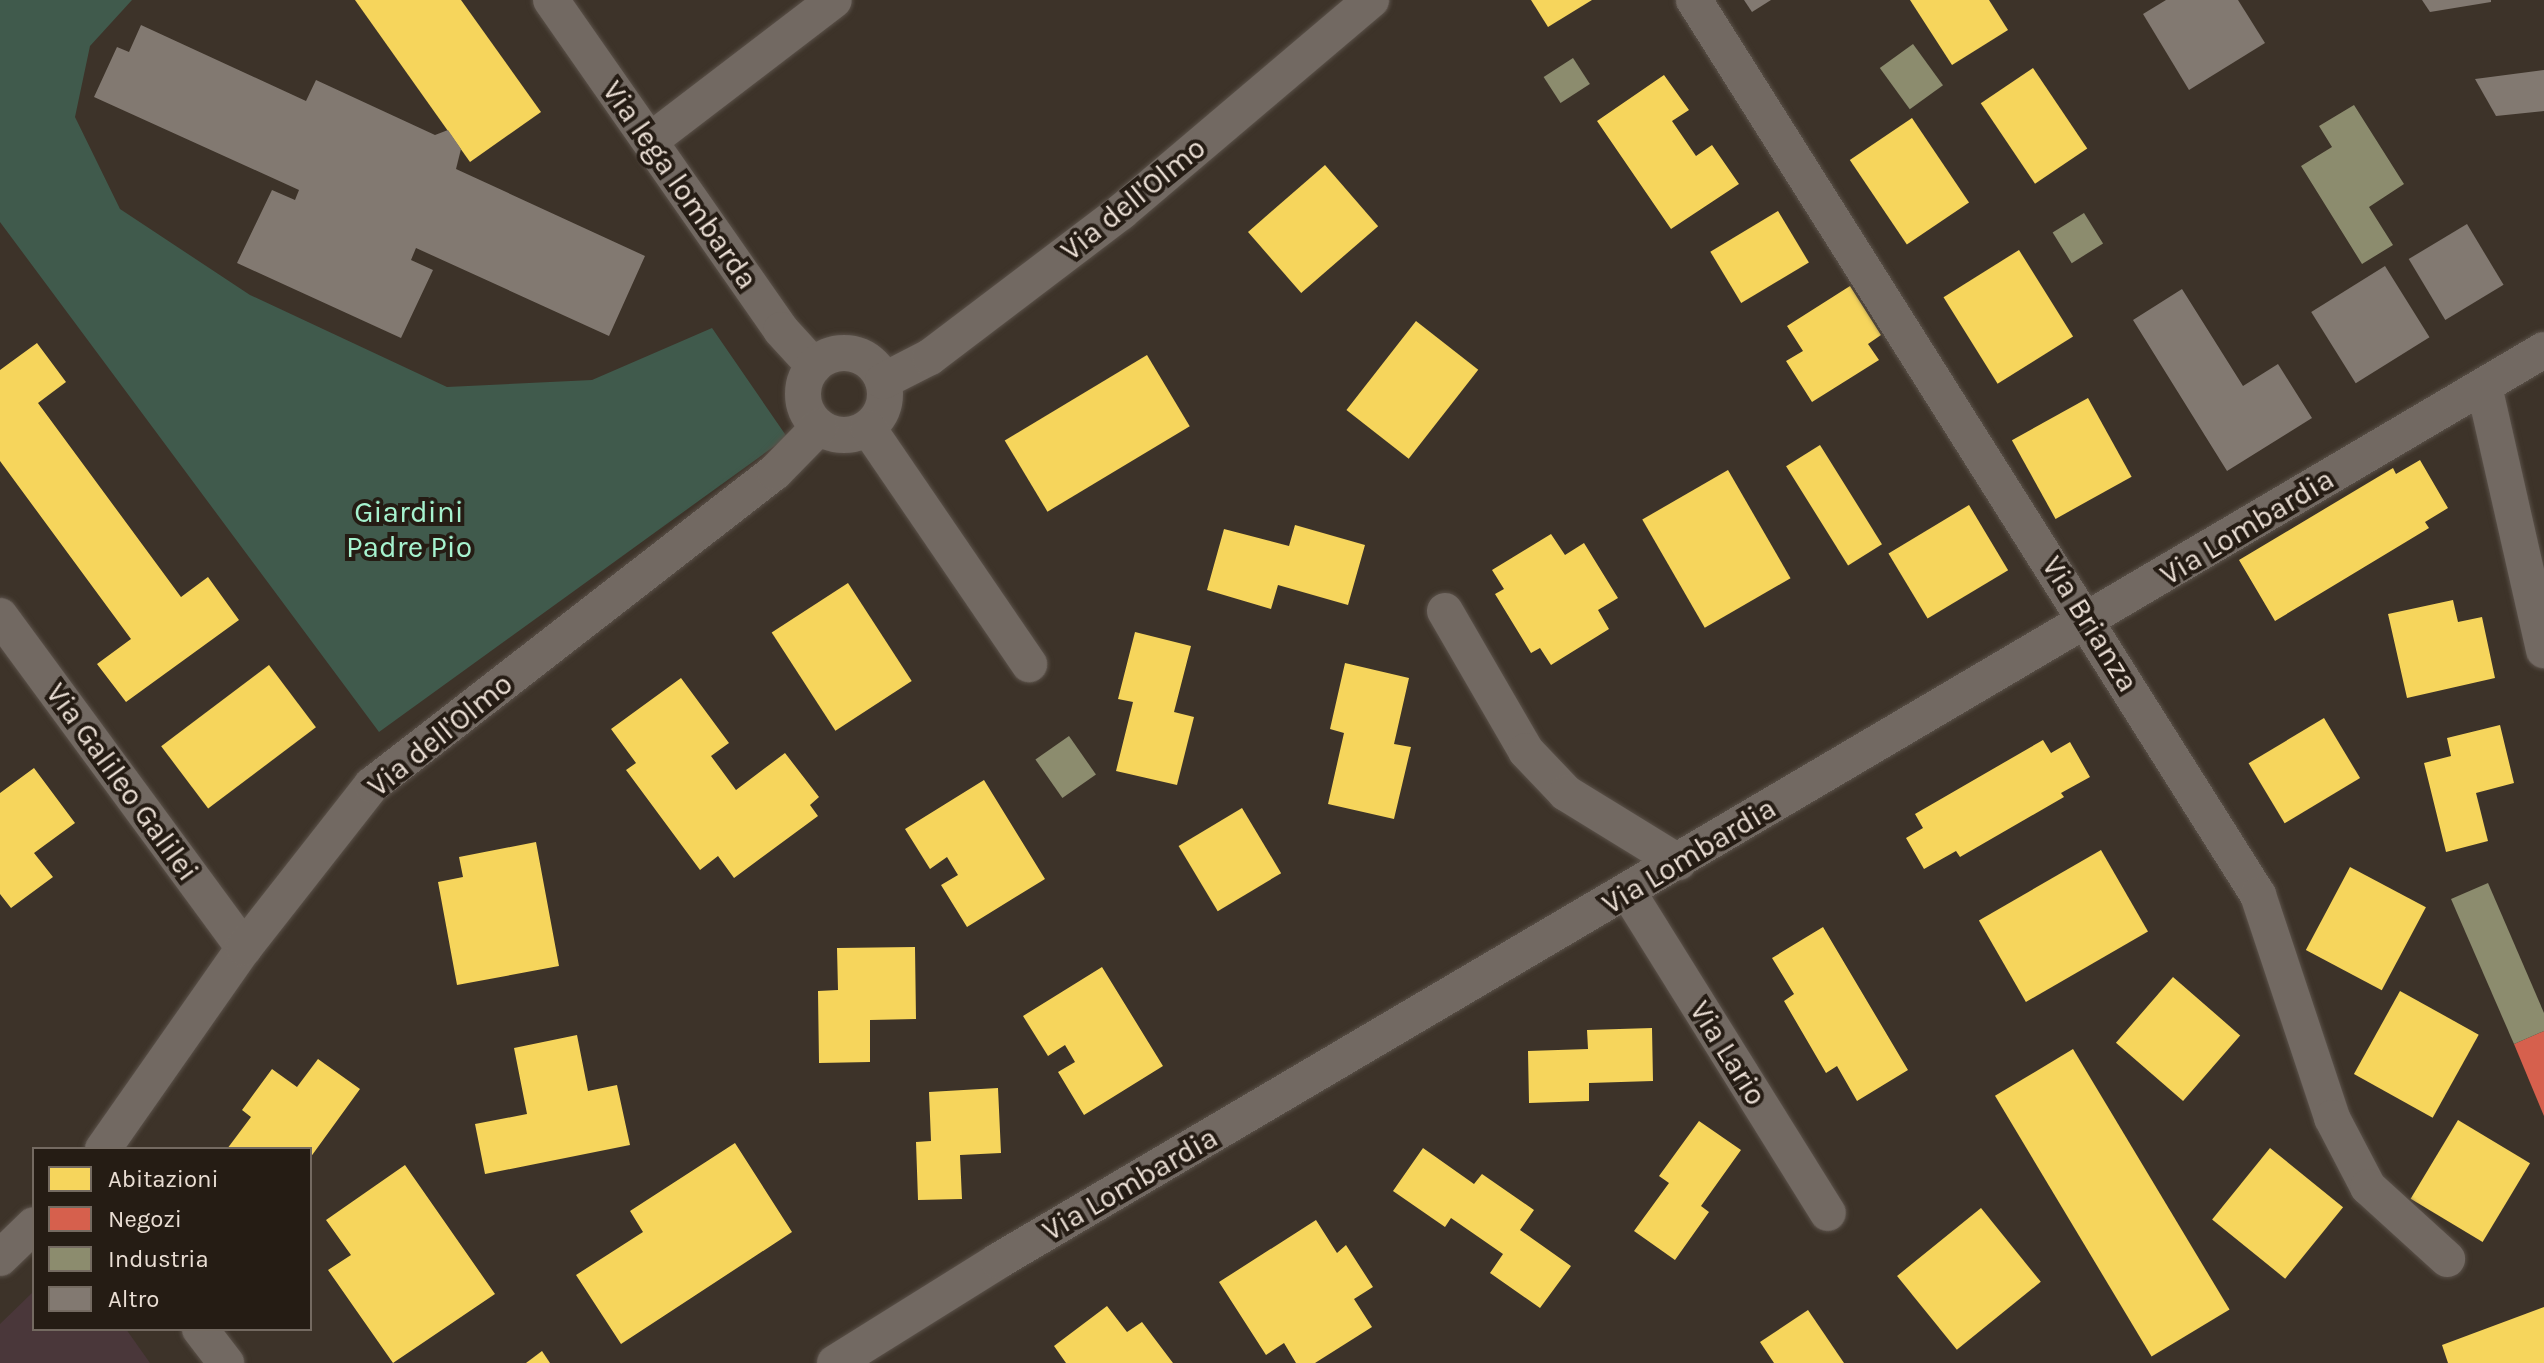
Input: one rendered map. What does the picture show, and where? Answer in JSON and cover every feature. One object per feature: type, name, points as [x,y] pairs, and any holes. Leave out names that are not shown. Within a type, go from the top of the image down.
[{"type":"street","name":"Via lega lombarda","points":[[551,0],[781,330],[814,366]]},
{"type":"street","points":[[651,140],[834,0]]},
{"type":"street","name":"Via dell'Olmo","points":[[883,381],[930,357],[1121,212],[1371,0]]},
{"type":"street","name":"Via Brianza","points":[[1694,0],[2089,621],[2258,895],[2332,1118],[2368,1187],[2447,1259]]},
{"type":"street","name":"Via Lombardia","points":[[835,1363],[998,1261],[2089,621],[2544,350]]},
{"type":"street","points":[[839,354],[853,354],[866,359],[883,381],[883,407],[868,428],[843,435],[819,427],[804,404],[807,377],[814,366],[839,354]]},
{"type":"street","points":[[2484,386],[2544,650]]},
{"type":"street","name":"Via dell'Olmo","points":[[104,1147],[244,948],[372,785],[775,472],[819,427]]},
{"type":"street","points":[[868,428],[1029,664]]},
{"type":"street","points":[[1445,611],[1526,751],[1566,793],[1678,862]]},
{"type":"street","name":"Via Galileo Galilei","points":[[0,616],[244,948]]},
{"type":"street","name":"Via Lario","points":[[1628,892],[1828,1213]]},
{"type":"street","points":[[0,1258],[32,1227]]},
{"type":"street","points":[[202,1331],[226,1363]]},
{"type":"shaded area","points":[[32,1293],[32,1331],[127,1331],[150,1363],[0,1363],[0,1324]]},
{"type":"green space","name":"Giardini Padre Pio","points":[[0,0],[132,0],[90,46],[75,117],[120,209],[250,295],[447,387],[592,380],[712,328],[787,437],[379,732],[0,222]]},
{"type":"building: Abitazioni","points":[[355,0],[461,0],[541,112],[470,162]]},
{"type":"building: Abitazioni","points":[[1531,0],[1592,0],[1548,27]]},
{"type":"building: Abitazioni","points":[[1910,0],[1989,0],[2008,30],[1952,65]]},
{"type":"building: Abitazioni","points":[[2033,68],[2087,148],[2035,184],[1981,103]]},
{"type":"building: Abitazioni","points":[[1664,75],[1689,110],[1672,121],[1696,156],[1712,145],[1739,184],[1671,229],[1597,121]]},
{"type":"building: Abitazioni","points":[[1912,118],[1969,203],[1907,245],[1850,160]]},
{"type":"building: Abitazioni","points":[[1325,165],[1378,226],[1301,293],[1248,232]]},
{"type":"building: Abitazioni","points":[[1778,211],[1809,262],[1741,303],[1710,252]]},
{"type":"building: Abitazioni","points":[[2019,250],[2073,337],[1998,384],[1944,297]]},
{"type":"building: Abitazioni","points":[[1850,286],[1881,335],[1868,344],[1879,360],[1812,402],[1786,361],[1803,351],[1787,326]]},
{"type":"building: Abitazioni","points":[[1416,321],[1478,370],[1409,459],[1346,410]]},
{"type":"building: Abitazioni","points":[[37,343],[66,382],[38,403],[181,597],[208,577],[239,620],[126,702],[97,664],[131,639],[0,461],[0,370]]},
{"type":"building: Abitazioni","points":[[1147,355],[1190,426],[1047,512],[1005,440]]},
{"type":"building: Abitazioni","points":[[2088,398],[2132,477],[2056,519],[2012,440]]},
{"type":"building: Abitazioni","points":[[1820,445],[1882,544],[1848,565],[1786,466]]},
{"type":"building: Abitazioni","points":[[2420,460],[2448,508],[2425,522],[2429,528],[2275,621],[2239,560],[2393,468],[2396,474]]},
{"type":"building: Abitazioni","points":[[1728,470],[1790,578],[1705,628],[1642,520]]},
{"type":"building: Abitazioni","points":[[1969,505],[2008,570],[1928,619],[1888,553]]},
{"type":"building: Abitazioni","points":[[1295,525],[1365,545],[1348,605],[1278,585],[1271,609],[1207,590],[1224,529],[1289,546]]},
{"type":"building: Abitazioni","points":[[1551,534],[1565,555],[1584,543],[1618,598],[1598,610],[1609,629],[1551,665],[1540,648],[1531,653],[1495,594],[1504,589],[1492,570]]},
{"type":"building: Abitazioni","points":[[848,583],[912,681],[835,731],[772,633]]},
{"type":"building: Abitazioni","points":[[2453,600],[2458,622],[2482,617],[2495,678],[2407,698],[2388,614]]},
{"type":"building: Abitazioni","points":[[1135,632],[1191,646],[1174,712],[1194,717],[1177,785],[1116,771],[1133,702],[1118,699]]},
{"type":"building: Abitazioni","points":[[1345,663],[1409,678],[1394,744],[1411,747],[1394,819],[1328,804],[1344,733],[1330,729]]},
{"type":"building: Abitazioni","points":[[269,665],[316,727],[208,809],[161,746]]},
{"type":"building: Abitazioni","points":[[681,678],[729,743],[711,756],[736,790],[785,753],[819,797],[810,805],[818,816],[734,878],[718,856],[700,870],[626,770],[636,763],[611,729]]},
{"type":"building: Abitazioni","points":[[2324,718],[2360,778],[2285,823],[2249,763]]},
{"type":"building: Abitazioni","points":[[2500,725],[2514,783],[2476,793],[2488,841],[2446,852],[2424,763],[2451,756],[2447,738]]},
{"type":"building: Abitazioni","points":[[2043,740],[2051,753],[2070,742],[2090,777],[2061,793],[2064,797],[1960,857],[1956,851],[1924,869],[1906,838],[1923,828],[1915,814]]},
{"type":"building: Abitazioni","points":[[34,768],[75,823],[34,853],[53,877],[11,908],[0,894],[0,793]]},
{"type":"building: Abitazioni","points":[[984,780],[1045,879],[967,927],[941,885],[958,875],[947,857],[930,869],[905,829]]},
{"type":"building: Abitazioni","points":[[1242,808],[1281,873],[1218,911],[1179,846]]},
{"type":"building: Abitazioni","points":[[536,842],[559,966],[457,985],[438,882],[463,877],[459,857]]},
{"type":"building: Abitazioni","points":[[2101,850],[2148,931],[2026,1002],[1979,920]]},
{"type":"building: Abitazioni","points":[[2350,867],[2426,907],[2382,990],[2306,950]]},
{"type":"building: Abitazioni","points":[[1823,927],[1908,1070],[1857,1101],[1837,1066],[1826,1073],[1784,1001],[1794,994],[1772,958]]},
{"type":"building: Abitazioni","points":[[915,947],[916,1019],[870,1020],[870,1062],[819,1063],[818,991],[838,990],[837,948]]},
{"type":"building: Abitazioni","points":[[1102,967],[1163,1066],[1084,1115],[1058,1072],[1075,1062],[1065,1045],[1048,1056],[1023,1016]]},
{"type":"building: Abitazioni","points":[[2173,977],[2240,1035],[2183,1101],[2116,1043]]},
{"type":"building: Abitazioni","points":[[2400,991],[2479,1035],[2433,1118],[2354,1074]]},
{"type":"building: Abitazioni","points":[[1652,1028],[1653,1081],[1589,1083],[1589,1101],[1529,1103],[1528,1051],[1588,1049],[1587,1030]]},
{"type":"building: Abitazioni","points":[[577,1035],[588,1091],[617,1085],[630,1145],[485,1174],[475,1124],[527,1114],[514,1048]]},
{"type":"building: Abitazioni","points":[[2073,1049],[2230,1310],[2152,1356],[1995,1096]]},
{"type":"building: Abitazioni","points":[[318,1059],[360,1089],[312,1155],[312,1147],[228,1147],[251,1117],[242,1110],[272,1069],[297,1087]]},
{"type":"building: Abitazioni","points":[[998,1088],[1001,1153],[960,1155],[962,1199],[918,1200],[916,1142],[931,1141],[929,1092]]},
{"type":"building: Abitazioni","points":[[2458,1120],[2530,1163],[2483,1242],[2411,1199]]},
{"type":"building: Abitazioni","points":[[1699,1121],[1741,1150],[1701,1206],[1709,1212],[1675,1260],[1634,1231],[1669,1183],[1659,1176]]},
{"type":"building: Abitazioni","points":[[735,1143],[792,1232],[621,1344],[576,1275],[643,1232],[630,1211]]},
{"type":"building: Abitazioni","points":[[1423,1148],[1474,1184],[1482,1174],[1534,1210],[1520,1230],[1571,1266],[1540,1308],[1490,1273],[1503,1254],[1451,1218],[1445,1227],[1393,1191]]},
{"type":"building: Abitazioni","points":[[2270,1148],[2343,1207],[2285,1279],[2212,1219]]},
{"type":"building: Abitazioni","points":[[405,1165],[495,1294],[393,1363],[328,1270],[351,1255],[326,1220]]},
{"type":"building: Abitazioni","points":[[1981,1208],[2041,1282],[1957,1350],[1897,1276]]},
{"type":"building: Abitazioni","points":[[1316,1220],[1337,1253],[1346,1245],[1373,1287],[1354,1299],[1372,1327],[1315,1363],[1296,1363],[1284,1343],[1266,1355],[1219,1282]]},
{"type":"building: Abitazioni","points":[[1107,1306],[1127,1332],[1142,1322],[1173,1363],[1066,1363],[1054,1346]]},
{"type":"building: Abitazioni","points":[[2544,1307],[2544,1363],[2448,1363],[2442,1345]]},
{"type":"building: Abitazioni","points":[[1808,1310],[1844,1363],[1774,1363],[1760,1342]]},
{"type":"building: Abitazioni","points":[[542,1351],[550,1363],[526,1363]]},
{"type":"building: Negozi","points":[[2544,1031],[2544,1116],[2514,1044]]},
{"type":"building: Industria","points":[[1913,44],[1943,85],[1910,109],[1880,68]]},
{"type":"building: Industria","points":[[1573,58],[1590,84],[1561,103],[1544,77]]},
{"type":"building: Industria","points":[[2354,105],[2404,184],[2369,207],[2393,245],[2362,264],[2301,166],[2332,147],[2319,126]]},
{"type":"building: Industria","points":[[2084,213],[2103,244],[2072,263],[2053,233]]},
{"type":"building: Industria","points":[[1069,736],[1096,775],[1062,798],[1035,760]]},
{"type":"building: Industria","points":[[2488,883],[2544,1013],[2544,1031],[2514,1044],[2451,899]]},
{"type":"building: Altro","points":[[1744,0],[1771,0],[1752,12]]},
{"type":"building: Altro","points":[[2166,0],[2238,0],[2265,43],[2189,90],[2143,14]]},
{"type":"building: Altro","points":[[2422,0],[2491,0],[2491,2],[2430,12]]},
{"type":"building: Altro","points":[[141,25],[306,101],[316,80],[435,135],[448,130],[461,149],[456,169],[645,256],[609,336],[416,248],[411,260],[433,270],[401,338],[237,263],[272,190],[295,200],[299,190],[94,97],[117,47],[129,52]]},
{"type":"building: Altro","points":[[2544,70],[2544,111],[2496,116],[2475,79]]},
{"type":"building: Altro","points":[[2467,224],[2504,285],[2445,320],[2409,259]]},
{"type":"building: Altro","points":[[2385,266],[2430,337],[2356,383],[2311,312]]},
{"type":"building: Altro","points":[[2182,289],[2243,386],[2278,364],[2312,418],[2227,471],[2133,320]]}]
